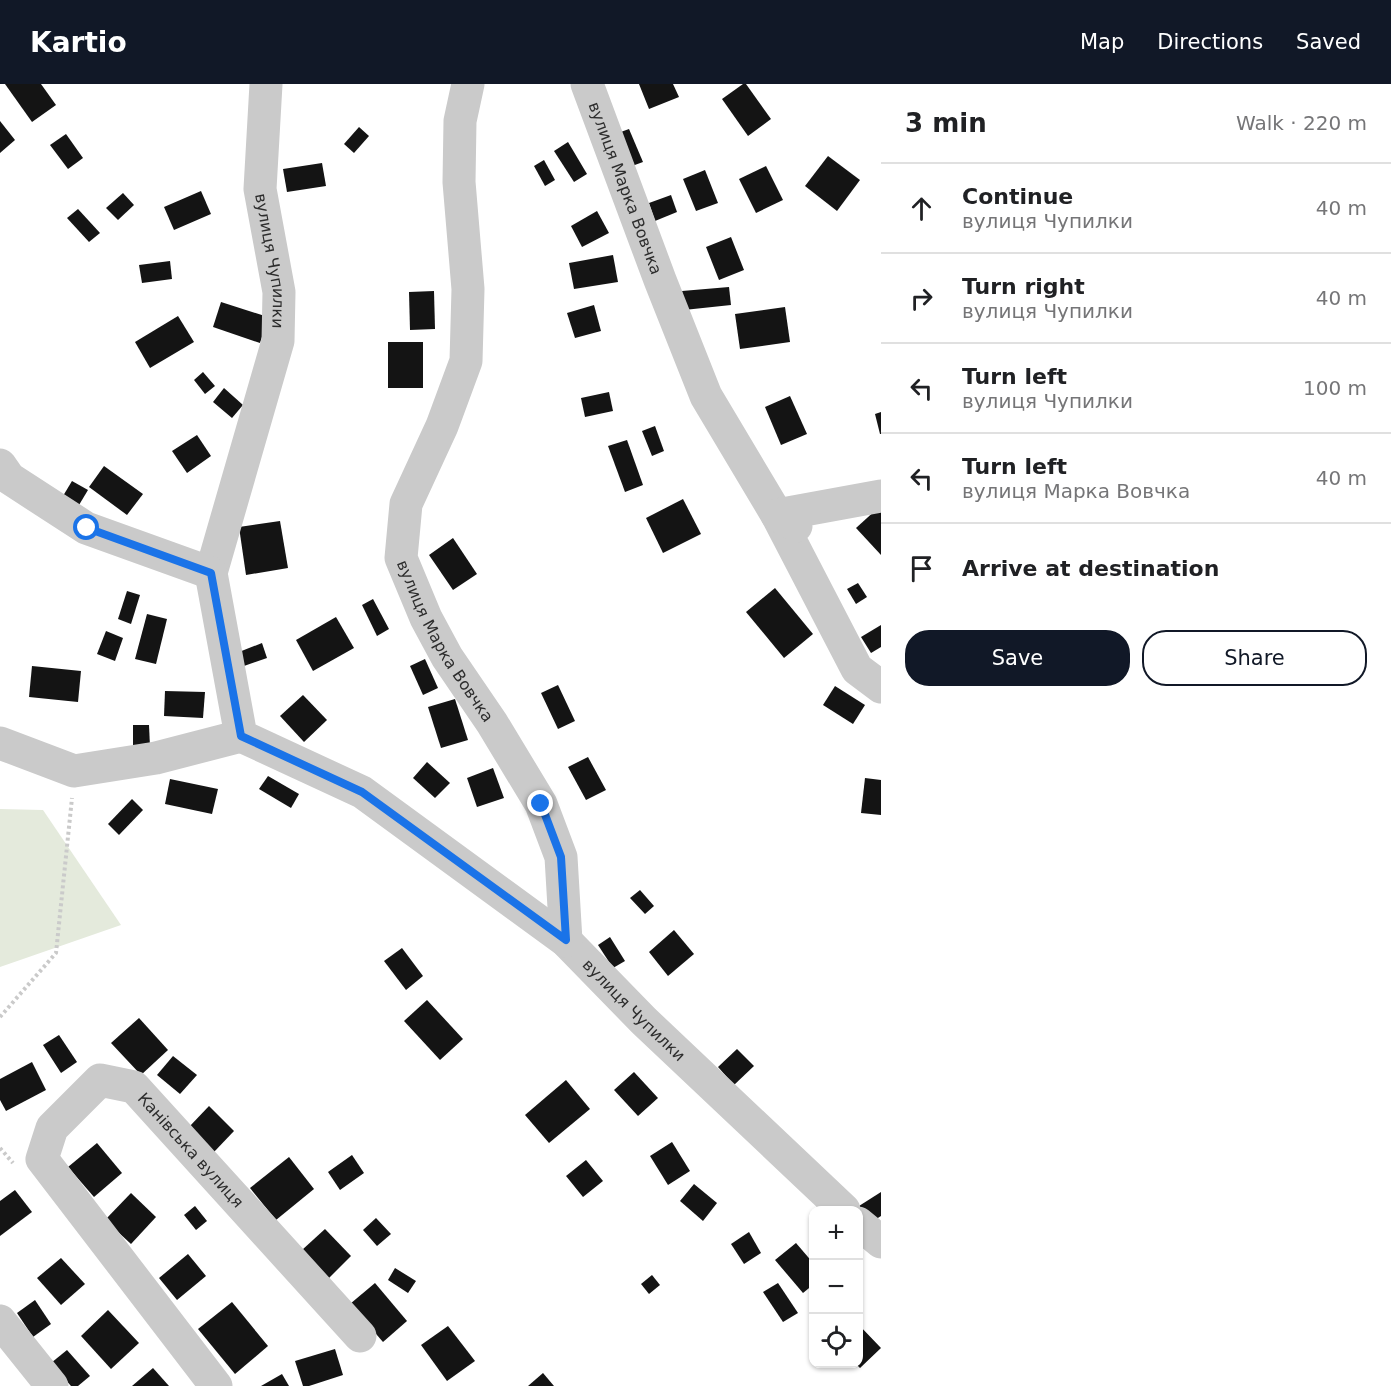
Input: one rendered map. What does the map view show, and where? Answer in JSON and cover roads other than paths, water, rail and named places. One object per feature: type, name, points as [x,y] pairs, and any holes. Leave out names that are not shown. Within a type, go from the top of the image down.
[{"type":"street","name":"вулиця Чупилки","points":[[266,84],[260,189],[279,292],[278,341],[211,573],[241,736],[362,792],[566,940],[644,1021],[840,1206]]},
{"type":"street","name":"вулиця Марка Вовчка","points":[[468,84],[460,121],[459,182],[468,289],[466,361],[442,426],[406,504],[401,558],[426,618],[447,657],[492,723],[541,804],[561,857],[566,940]]},
{"type":"street","name":"вулиця Марка Вовчка","points":[[587,84],[706,396],[777,515],[857,669],[881,687]]},
{"type":"street","points":[[0,465],[9,478],[87,528],[211,573]]},
{"type":"street","points":[[777,515],[881,495]]},
{"type":"street","name":"вулиця Марка Вовчка","points":[[777,515],[797,526],[847,615]]},
{"type":"street","points":[[0,744],[74,771],[156,758],[241,736]]},
{"type":"street","name":"Канівська вулиця","points":[[216,1386],[42,1159],[52,1128],[100,1080],[134,1087],[360,1336]]},
{"type":"street","points":[[863,1227],[881,1242]]},
{"type":"street","points":[[0,1321],[52,1386]]}]
